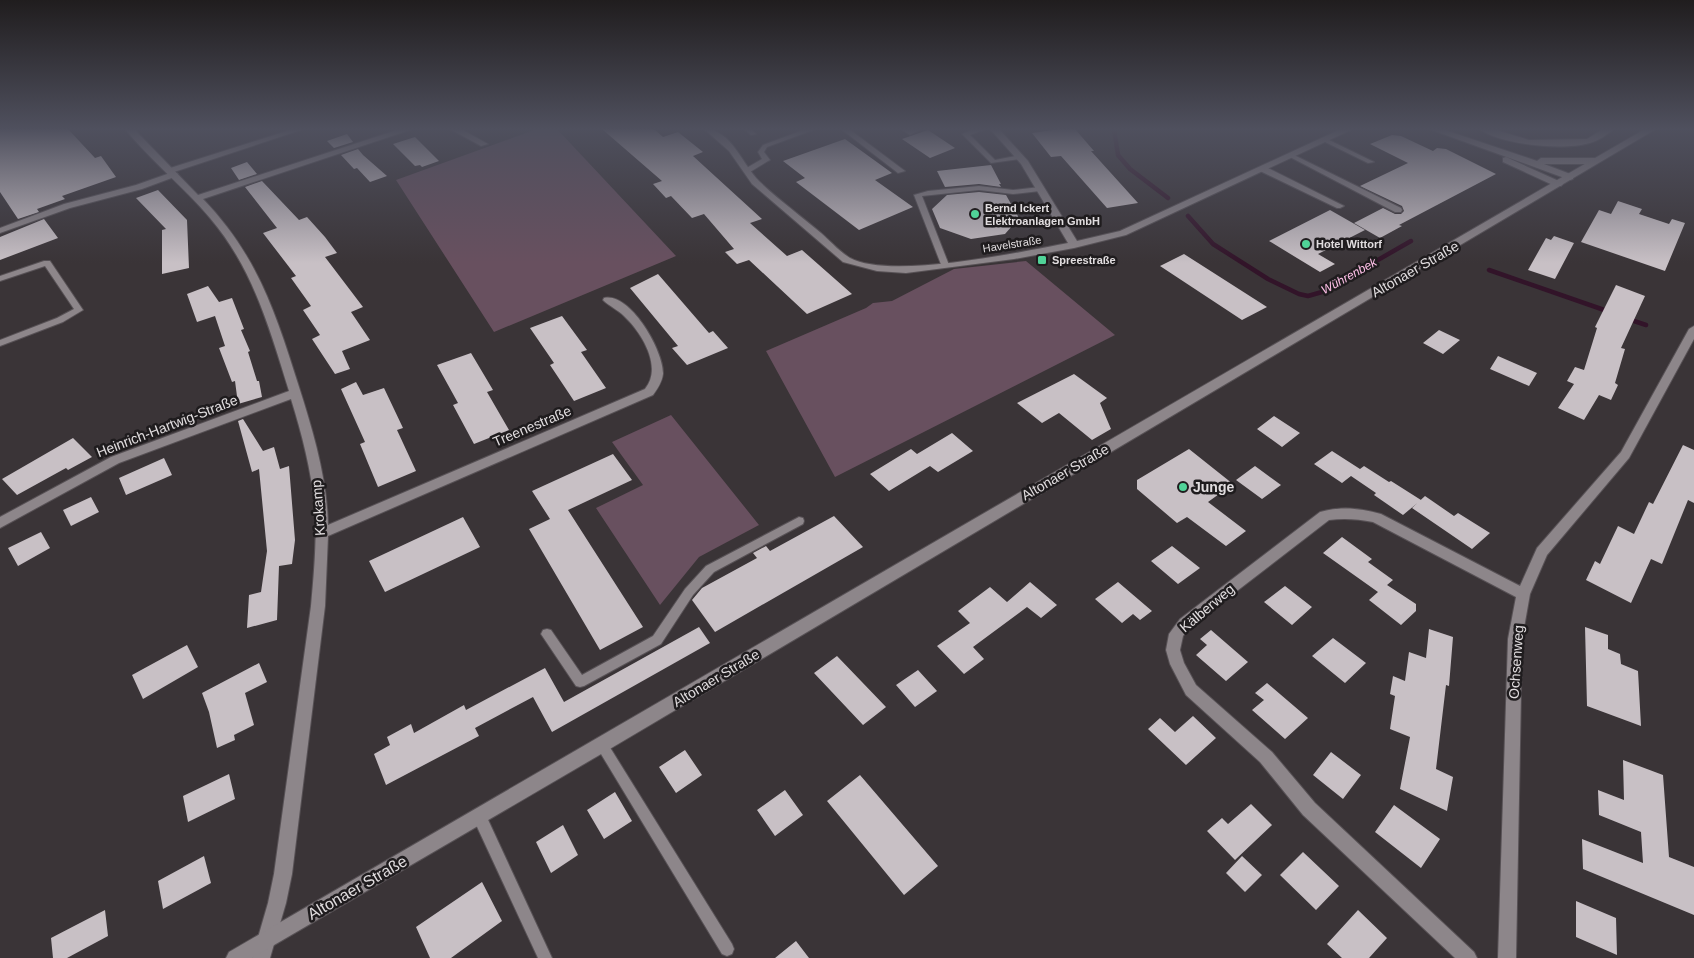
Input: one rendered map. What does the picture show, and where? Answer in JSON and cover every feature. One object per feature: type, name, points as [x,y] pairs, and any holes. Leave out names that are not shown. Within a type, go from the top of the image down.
[{"type":"street","name":"Krokamp","points":[[174,174],[228,234],[253,273],[272,319],[296,393],[309,438],[318,484],[321,533],[318,606],[286,854],[277,904],[261,958]]},
{"type":"street","points":[[197,198],[272,174]]},
{"type":"street","name":"Havelstraße","points":[[749,174],[755,182],[847,260],[877,268],[906,270],[1014,256],[1074,245],[1123,233],[1253,174]]},
{"type":"street","points":[[1030,174],[1074,245]]},
{"type":"street","points":[[1546,174],[1564,180]]},
{"type":"street","points":[[1552,174],[1564,180]]},
{"type":"street","name":"Altonaer Straße","points":[[235,958],[602,745],[1575,174]]},
{"type":"street","name":"Treenestraße","points":[[321,533],[649,392],[658,382],[658,374],[648,341],[634,319],[622,308],[608,300]]},
{"type":"street","name":"Ochsenweg","points":[[1507,958],[1515,639],[1523,594],[1542,552],[1625,455],[1694,329]]},
{"type":"street","name":"Heinrich-Hartwig-Straße","points":[[0,523],[115,460],[296,393]]},
{"type":"street","name":"Kälberweg","points":[[1468,958],[1309,809],[1266,757],[1191,690],[1177,664],[1173,650],[1176,634],[1185,623],[1325,516],[1342,512],[1376,518],[1523,594]]},
{"type":"lane","points":[[0,230],[67,206],[138,187],[168,174]]},
{"type":"lane","points":[[1273,174],[1340,206]]},
{"type":"lane","points":[[1327,174],[1398,210]]},
{"type":"lane","points":[[945,265],[918,195],[979,188],[1013,192],[1040,189]]},
{"type":"lane","points":[[0,279],[47,263],[79,310],[63,320],[22,333],[0,343]]},
{"type":"lane","points":[[547,634],[580,682],[656,640],[664,633],[689,592],[710,570],[799,521]]},
{"type":"lane","points":[[602,745],[727,949]]},
{"type":"lane","points":[[479,816],[545,958]]},
{"type":"shaded area","points":[[413,174],[599,174],[676,256],[494,332],[396,180]]},
{"type":"shaded area","points":[[1026,261],[1115,335],[835,477],[766,351],[866,308],[873,303],[892,301],[954,269]]},
{"type":"shaded area","points":[[671,415],[759,525],[699,557],[660,605],[596,508],[643,485],[612,442]]},
{"type":"building","points":[[0,174],[114,174],[116,177],[62,196],[65,199],[37,209],[39,212],[18,219],[0,192]]},
{"type":"building","points":[[235,174],[257,174],[239,180]]},
{"type":"building","points":[[362,174],[384,174],[387,176],[370,182]]},
{"type":"building","points":[[654,174],[712,174],[762,219],[750,223],[787,256],[802,250],[852,294],[807,314],[749,260],[737,264],[725,252],[734,249],[704,214],[692,218],[671,196],[666,198],[653,184],[662,181]]},
{"type":"building","points":[[799,174],[890,174],[875,180],[913,207],[859,230],[796,182],[805,178]]},
{"type":"building","points":[[938,174],[996,174],[1001,184],[999,184],[1001,187],[979,184],[945,187]]},
{"type":"building","points":[[1077,174],[1112,174],[1138,203],[1107,208]]},
{"type":"building","points":[[1386,174],[1496,174],[1399,225],[1402,226],[1380,238],[1354,223],[1383,208],[1395,214],[1401,214],[1404,211],[1402,206],[1360,186]]},
{"type":"building","points":[[262,181],[299,220],[307,217],[325,237],[337,253],[325,257],[363,307],[351,312],[370,340],[342,351],[350,369],[335,374],[312,339],[320,335],[303,310],[311,306],[291,278],[296,276],[263,233],[277,228],[245,187]]},
{"type":"building","points":[[158,190],[187,220],[189,268],[162,274],[162,230],[166,229],[136,198]]},
{"type":"building","name":"Bernd Ickert Elektroanlagen GmbH","points":[[979,192],[1006,195],[1019,218],[1005,234],[971,239],[940,228],[932,209],[947,195]]},
{"type":"building","points":[[1618,201],[1642,209],[1639,214],[1669,224],[1672,219],[1685,223],[1665,271],[1581,242],[1599,210],[1611,214]]},
{"type":"building","name":"Hotel Wittorf","points":[[1330,210],[1365,230],[1318,254],[1335,264],[1320,272],[1269,241]]},
{"type":"building","points":[[44,219],[58,238],[0,260],[0,237]]},
{"type":"building","points":[[1554,236],[1574,243],[1555,279],[1528,270],[1546,238],[1551,240]]},
{"type":"building","points":[[1184,254],[1267,307],[1242,320],[1160,266]]},
{"type":"building","points":[[658,274],[709,333],[713,331],[728,348],[687,365],[672,348],[678,346],[630,288]]},
{"type":"building","points":[[1616,285],[1645,296],[1621,348],[1625,349],[1615,383],[1618,385],[1611,400],[1599,395],[1584,420],[1558,408],[1574,384],[1567,381],[1575,367],[1584,370],[1597,328],[1595,327]]},
{"type":"building","points":[[208,286],[219,302],[232,298],[244,329],[241,330],[250,351],[248,352],[257,381],[259,381],[262,397],[238,404],[235,381],[232,382],[219,348],[225,346],[215,316],[197,322],[187,294]]},
{"type":"building","points":[[562,316],[587,350],[581,352],[606,388],[574,401],[550,365],[554,363],[530,328]]},
{"type":"building","points":[[1439,330],[1460,340],[1443,354],[1423,343]]},
{"type":"building","points":[[471,353],[493,390],[487,392],[509,430],[474,444],[453,405],[458,403],[437,365]]},
{"type":"building","points":[[1498,356],[1537,373],[1529,386],[1490,369]]},
{"type":"building","points":[[1074,374],[1107,398],[1100,403],[1111,429],[1092,440],[1059,413],[1042,423],[1017,403]]},
{"type":"building","points":[[356,382],[363,395],[384,388],[403,428],[397,430],[416,471],[378,487],[360,444],[365,442],[341,389]]},
{"type":"building","points":[[1274,416],[1300,433],[1282,447],[1257,429]]},
{"type":"building","points":[[243,419],[263,451],[274,447],[280,469],[289,466],[295,540],[292,564],[279,566],[277,620],[247,628],[249,595],[261,592],[267,551],[259,469],[252,472],[238,421]]},
{"type":"building","points":[[952,433],[973,451],[938,472],[930,466],[889,491],[870,474],[911,449],[917,454]]},
{"type":"building","points":[[73,438],[92,457],[68,470],[66,468],[17,495],[2,479]]},
{"type":"building","points":[[1683,445],[1694,450],[1694,503],[1688,500],[1662,564],[1651,559],[1631,603],[1586,580],[1595,561],[1600,564],[1618,526],[1634,534],[1649,502],[1653,504]]},
{"type":"building","name":"Junge","points":[[1189,449],[1233,484],[1208,502],[1246,531],[1226,546],[1187,517],[1177,523],[1137,489],[1137,480]]},
{"type":"building","points":[[1332,451],[1360,469],[1364,466],[1421,500],[1403,515],[1351,476],[1342,483],[1314,464]]},
{"type":"building","points":[[613,454],[632,480],[568,510],[643,627],[600,650],[529,529],[550,519],[532,491]]},
{"type":"building","points":[[164,458],[172,475],[126,495],[119,478]]},
{"type":"building","points":[[1255,466],[1281,485],[1262,499],[1236,480]]},
{"type":"building","points":[[1425,496],[1454,516],[1458,513],[1490,533],[1472,549],[1412,508]]},
{"type":"building","points":[[91,497],[99,512],[71,526],[63,510]]},
{"type":"building","points":[[834,516],[863,547],[715,632],[692,600],[702,588],[757,558],[753,553],[766,546],[770,551]]},
{"type":"building","points":[[463,517],[480,547],[385,592],[369,561]]},
{"type":"building","points":[[41,532],[50,548],[18,566],[8,548]]},
{"type":"building","points":[[1342,537],[1372,559],[1368,562],[1393,580],[1387,585],[1416,604],[1416,611],[1401,625],[1369,600],[1378,592],[1323,553]]},
{"type":"building","points":[[1172,546],[1200,568],[1178,584],[1151,561]]},
{"type":"building","points":[[1030,582],[1057,605],[1041,618],[1027,607],[973,647],[984,659],[964,674],[937,646],[970,623],[958,611],[990,587],[1007,602]]},
{"type":"building","points":[[1118,582],[1152,611],[1140,620],[1133,614],[1122,623],[1095,599]]},
{"type":"building","points":[[1285,586],[1312,607],[1292,625],[1264,602]]},
{"type":"building","points":[[699,627],[710,643],[552,732],[533,697],[475,728],[479,736],[386,785],[374,754],[390,745],[387,737],[411,724],[414,733],[464,705],[466,710],[545,668],[564,702]]},
{"type":"building","points":[[1585,627],[1608,635],[1608,649],[1620,654],[1621,664],[1638,671],[1641,726],[1587,706]]},
{"type":"building","points":[[1429,629],[1453,637],[1449,686],[1446,685],[1436,769],[1453,777],[1447,811],[1400,789],[1410,737],[1390,729],[1395,696],[1390,694],[1393,676],[1405,681],[1409,652],[1426,658]]},
{"type":"building","points":[[1211,630],[1248,662],[1226,681],[1196,655],[1207,645],[1200,639]]},
{"type":"building","points":[[1333,638],[1366,663],[1345,683],[1312,656]]},
{"type":"building","points":[[187,645],[198,667],[143,699],[132,675]]},
{"type":"building","points":[[837,656],[886,707],[863,725],[814,673]]},
{"type":"building","points":[[259,663],[267,682],[245,693],[254,725],[234,735],[235,740],[217,748],[209,712],[202,693]]},
{"type":"building","points":[[918,670],[937,691],[915,707],[896,685]]},
{"type":"building","points":[[1267,683],[1308,718],[1285,739],[1252,710],[1264,700],[1255,693]]},
{"type":"building","points":[[1193,716],[1216,738],[1186,765],[1148,729],[1160,718],[1175,732]]},
{"type":"building","points":[[685,750],[702,775],[676,793],[659,767]]},
{"type":"building","points":[[1331,752],[1361,775],[1343,799],[1313,775]]},
{"type":"building","points":[[1623,760],[1663,775],[1669,857],[1694,867],[1694,915],[1583,869],[1582,839],[1643,863],[1641,832],[1599,815],[1598,790],[1624,800]]},
{"type":"building","points":[[229,774],[235,799],[188,822],[183,796]]},
{"type":"building","points":[[860,775],[938,866],[904,895],[827,801]]},
{"type":"building","points":[[785,790],[803,815],[775,836],[757,810]]},
{"type":"building","points":[[615,792],[632,821],[604,839],[587,810]]},
{"type":"building","points":[[1251,804],[1272,825],[1235,860],[1207,831],[1222,818],[1228,824]]},
{"type":"building","points":[[1394,805],[1440,839],[1421,868],[1375,832]]},
{"type":"building","points":[[563,825],[578,855],[551,873],[536,842]]},
{"type":"building","points":[[1303,852],[1339,886],[1316,910],[1280,875]]},
{"type":"building","points":[[204,856],[211,883],[163,909],[158,881]]},
{"type":"building","points":[[1242,856],[1262,875],[1245,892],[1226,873]]},
{"type":"building","points":[[482,882],[502,921],[451,958],[430,958],[416,927]]},
{"type":"building","points":[[1576,901],[1616,918],[1617,955],[1576,937]]},
{"type":"building","points":[[105,910],[108,936],[67,958],[53,958],[51,938]]},
{"type":"building","points":[[1358,910],[1387,938],[1369,958],[1342,958],[1327,944]]},
{"type":"building","points":[[796,941],[809,958],[775,958]]},
{"type":"waterway","name":"Wührenbek","points":[[1136,174],[1168,198]]},
{"type":"waterway","name":"Wührenbek","points":[[1188,216],[1213,244],[1268,279],[1299,294],[1308,296],[1322,292],[1411,241]]},
{"type":"waterway","name":"Wührenbek","points":[[1489,270],[1610,312]]},
{"type":"waterway","name":"Wührenbek","points":[[1628,319],[1646,325]]},
{"type":"place","name":"Bernd Ickert Elektroanlagen GmbH","points":[[975,214]]},
{"type":"place","name":"Hotel Wittorf","points":[[1306,244]]},
{"type":"place","name":"Spreestraße","points":[[1042,260]]},
{"type":"place","name":"Junge","points":[[1183,487]]}]
